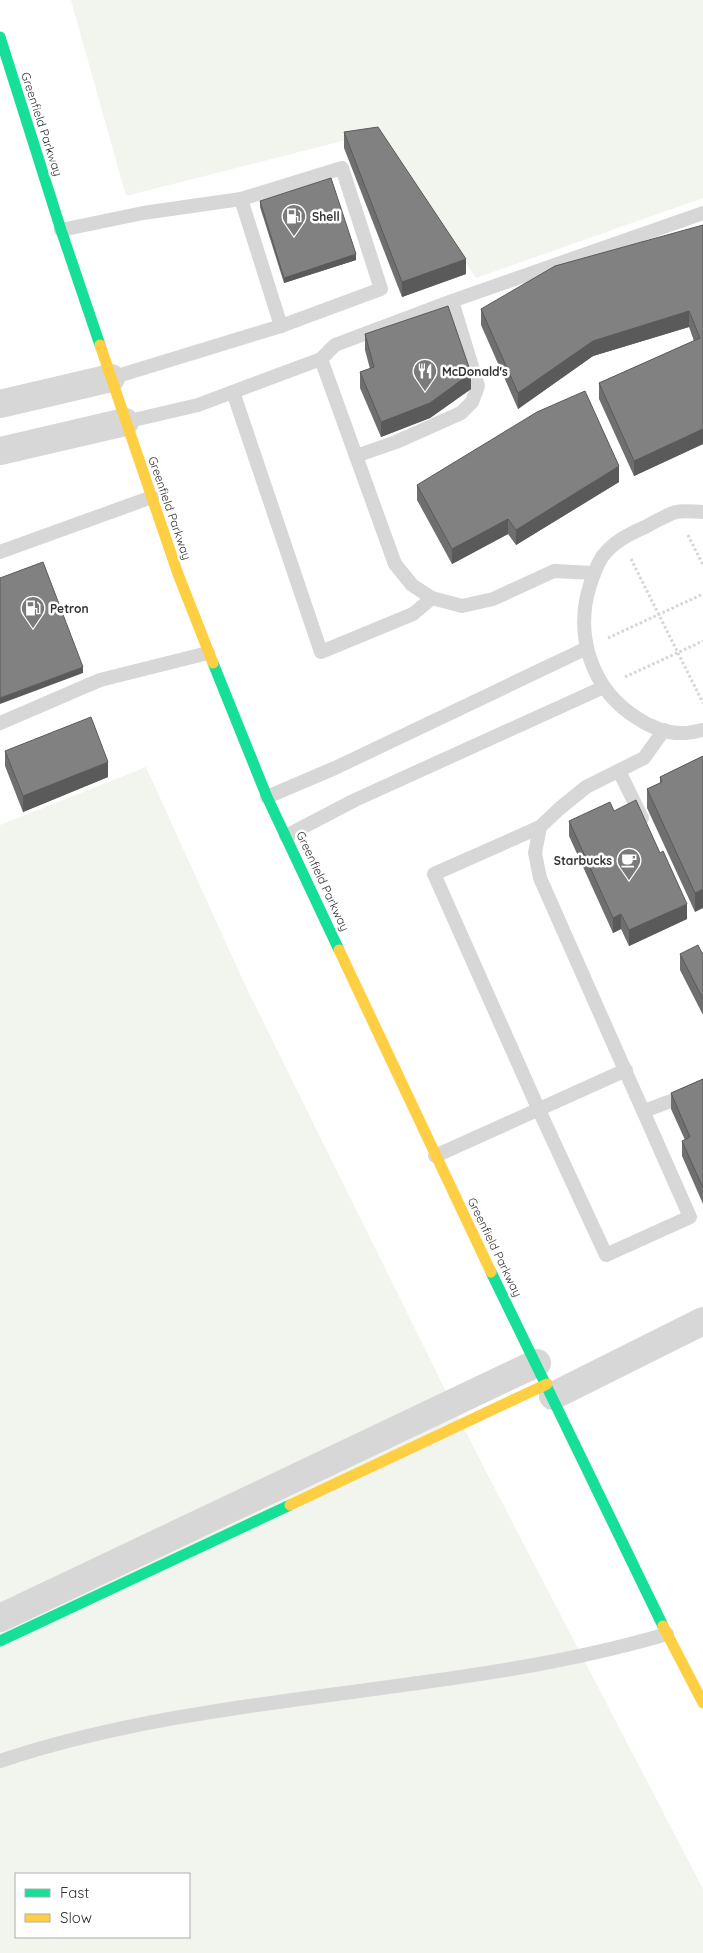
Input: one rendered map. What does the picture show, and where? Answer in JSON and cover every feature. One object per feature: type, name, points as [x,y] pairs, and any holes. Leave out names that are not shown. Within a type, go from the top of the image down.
[{"type":"main road","name":"Greenfield Parkway","points":[[0,37],[61,230],[178,574],[267,797],[435,1156],[546,1381],[667,1634],[703,1703]]},
{"type":"main road","points":[[0,1641],[546,1381]]},
{"type":"street","points":[[0,404],[111,378]]},
{"type":"street","points":[[0,451],[125,422]]},
{"type":"street","points":[[0,1618],[546,1381],[703,1321]]},
{"type":"lane","points":[[61,230],[143,213],[241,198],[342,168],[381,289],[281,326],[111,378]]},
{"type":"lane","points":[[241,198],[281,326]]},
{"type":"lane","points":[[125,422],[198,405],[321,359],[335,345],[703,213]]},
{"type":"lane","points":[[356,456],[396,442],[461,413],[472,402],[478,386],[452,302]]},
{"type":"lane","points":[[321,359],[395,564],[412,585],[432,598],[462,606],[493,599],[554,571],[594,573]]},
{"type":"lane","points":[[233,392],[321,652],[413,614],[432,598]]},
{"type":"lane","points":[[0,552],[152,497]]},
{"type":"lane","points":[[703,512],[678,512],[621,538],[602,556],[588,592],[584,614],[584,636],[598,678],[625,711],[644,723],[664,730],[684,733],[703,730]]},
{"type":"lane","points":[[267,797],[335,768],[587,648]]},
{"type":"lane","points":[[0,723],[100,680],[208,653]]},
{"type":"lane","points":[[286,836],[355,800],[604,687]]},
{"type":"lane","points":[[540,827],[535,853],[540,878],[690,1216],[606,1255],[434,874],[540,827],[586,787],[644,758],[664,730]]},
{"type":"lane","points":[[619,770],[649,833]]},
{"type":"lane","points":[[435,1156],[626,1070]]},
{"type":"lane","points":[[644,1111],[703,1089]]},
{"type":"lane","points":[[0,1761],[75,1739],[138,1725],[247,1706],[535,1664],[618,1648],[667,1634]]},
{"type":"path","points":[[678,512],[703,565]]},
{"type":"path","points":[[621,538],[703,703]]},
{"type":"path","points":[[587,648],[703,594]]},
{"type":"path","points":[[604,687],[703,641]]},
{"type":"shaded area","points":[[71,0],[703,0],[703,198],[476,278],[379,135],[346,140],[126,196]]},
{"type":"shaded area","points":[[146,767],[246,987],[478,1456],[703,1889],[703,1953],[0,1953],[0,825]]},
{"type":"building","points":[[378,127],[466,259],[402,282],[344,132]]},
{"type":"building","points":[[331,178],[356,254],[284,278],[260,201]]},
{"type":"building","points":[[703,225],[703,429],[634,461],[599,383],[700,338],[689,311],[593,341],[518,393],[481,309],[555,266]]},
{"type":"building","points":[[448,306],[471,373],[430,403],[381,422],[360,372],[374,367],[365,334]]},
{"type":"building","points":[[585,391],[619,466],[516,530],[508,519],[452,549],[417,485],[537,412]]},
{"type":"building","name":"Petron","points":[[43,562],[83,667],[0,698],[0,578]]},
{"type":"building","points":[[91,717],[108,762],[23,796],[5,751]]},
{"type":"building","points":[[703,756],[703,889],[695,893],[647,789],[662,782],[660,777]]},
{"type":"building","name":"Starbucks","points":[[636,800],[660,853],[663,851],[687,904],[629,930],[621,914],[613,918],[569,821],[610,802],[614,811]]},
{"type":"building","points":[[698,945],[703,953],[703,999],[680,954]]},
{"type":"building","points":[[703,1079],[703,1188],[682,1141],[690,1137],[671,1093]]},
{"type":"traffic: fast","points":[[0,37],[61,230],[100,345]]},
{"type":"traffic: fast","points":[[213,663],[267,797],[339,950]]},
{"type":"traffic: fast","points":[[491,1272],[663,1626]]},
{"type":"traffic: fast","points":[[0,1641],[290,1505]]},
{"type":"traffic: slow","points":[[100,345],[178,574],[213,663]]},
{"type":"traffic: slow","points":[[339,950],[491,1272]]},
{"type":"traffic: slow","points":[[290,1505],[547,1384]]},
{"type":"traffic: slow","points":[[663,1626],[703,1703]]},
{"type":"place","name":"Shell","points":[[294,237]]},
{"type":"place","name":"McDonald's","points":[[425,392]]},
{"type":"place","name":"Petron","points":[[33,629]]},
{"type":"place","name":"Starbucks","points":[[629,881]]}]
